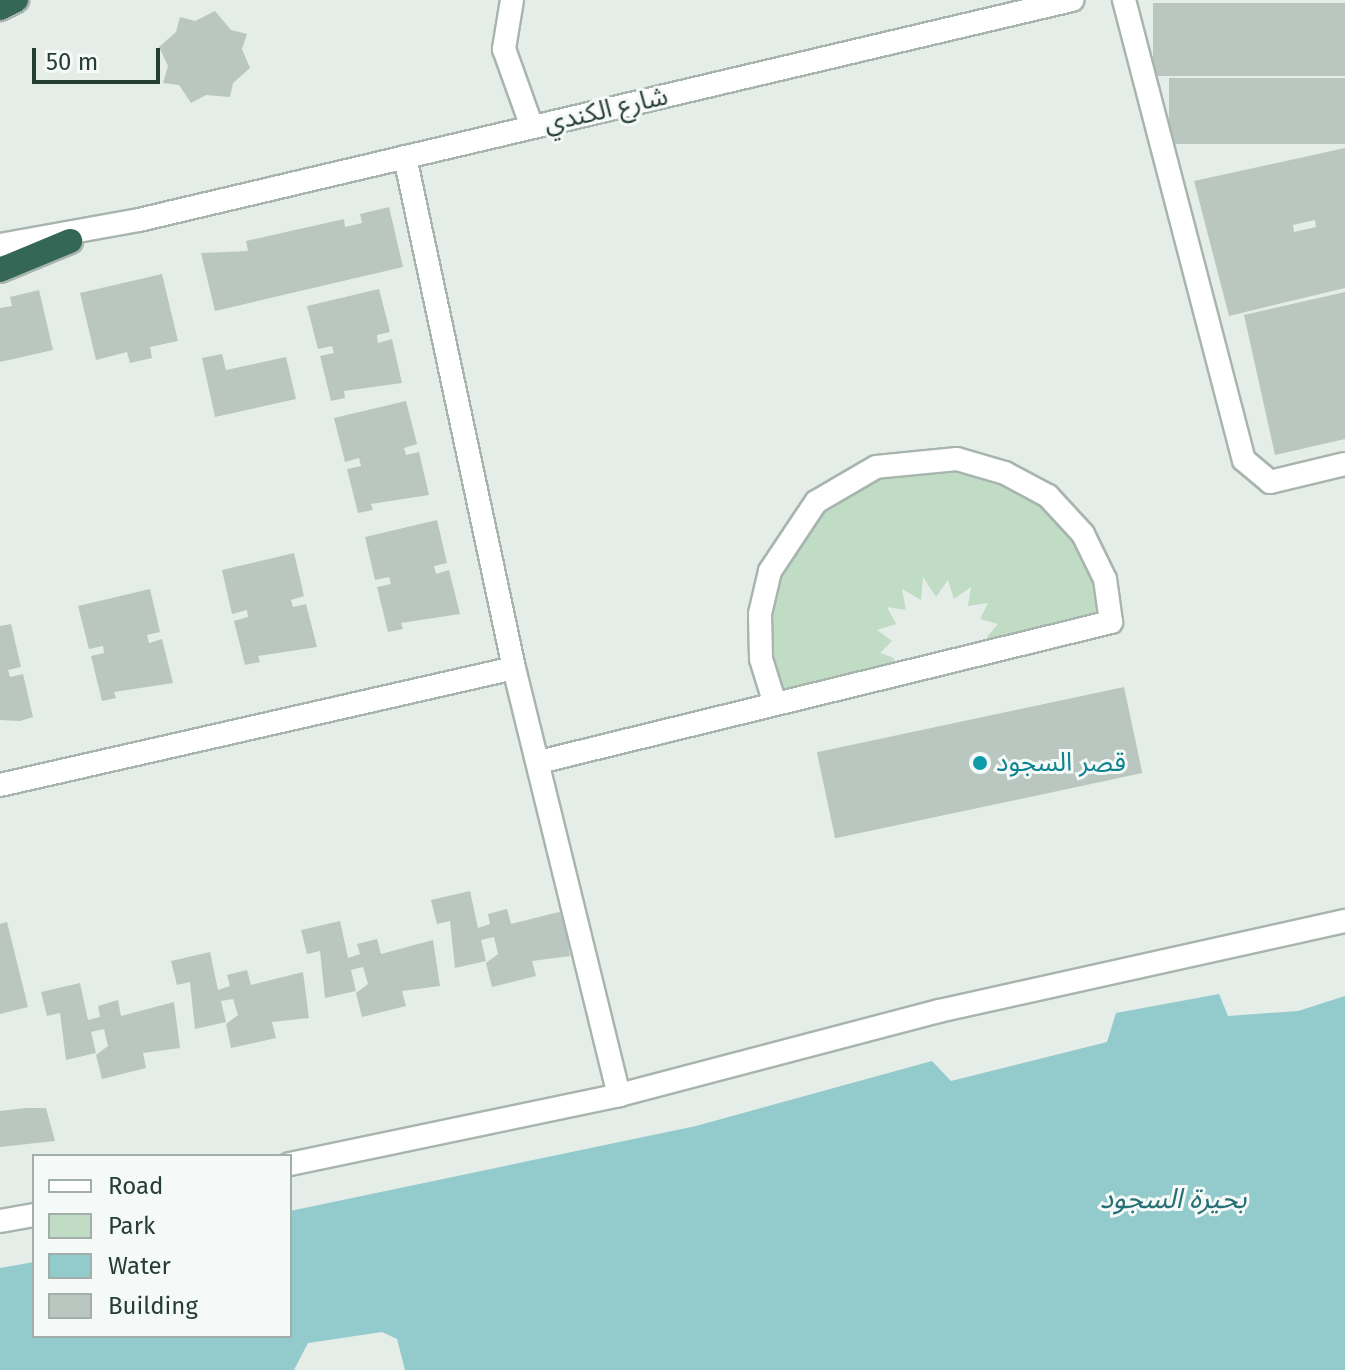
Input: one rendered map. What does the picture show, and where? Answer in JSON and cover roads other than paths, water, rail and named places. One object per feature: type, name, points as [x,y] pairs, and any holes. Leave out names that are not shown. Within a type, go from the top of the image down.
[{"type":"highway","points":[[0,8],[16,0]]},
{"type":"highway","points":[[0,270],[70,241]]},
{"type":"street","points":[[512,0],[504,49],[532,127]]},
{"type":"street","name":"شارع الكندي","points":[[0,245],[139,220],[1072,0]]},
{"type":"street","points":[[1124,0],[1244,460],[1270,482],[1345,464]]},
{"type":"street","points":[[405,157],[514,668],[619,1095]]},
{"type":"street","name":"شارع الكندي","points":[[0,262],[139,220]]},
{"type":"street","points":[[539,762],[1111,622],[1105,579],[1083,534],[1048,496],[1005,473],[957,459],[876,467],[816,502],[770,571],[760,614],[761,659],[775,704]]},
{"type":"street","points":[[0,785],[514,668]]},
{"type":"street","points":[[292,1164],[619,1095],[939,1011],[1345,921]]},
{"type":"street","points":[[0,1221],[32,1215]]},
{"type":"water","name":"بحيرة السجود","points":[[1219,994],[1228,1016],[1298,1011],[1345,996],[1345,1370],[405,1370],[397,1339],[382,1332],[308,1343],[294,1370],[0,1370],[0,1268],[32,1262],[32,1338],[292,1338],[292,1211],[696,1126],[932,1061],[951,1081],[1107,1042],[1116,1013]]},
{"type":"place","name":"قصر السجود","points":[[980,763]]}]
